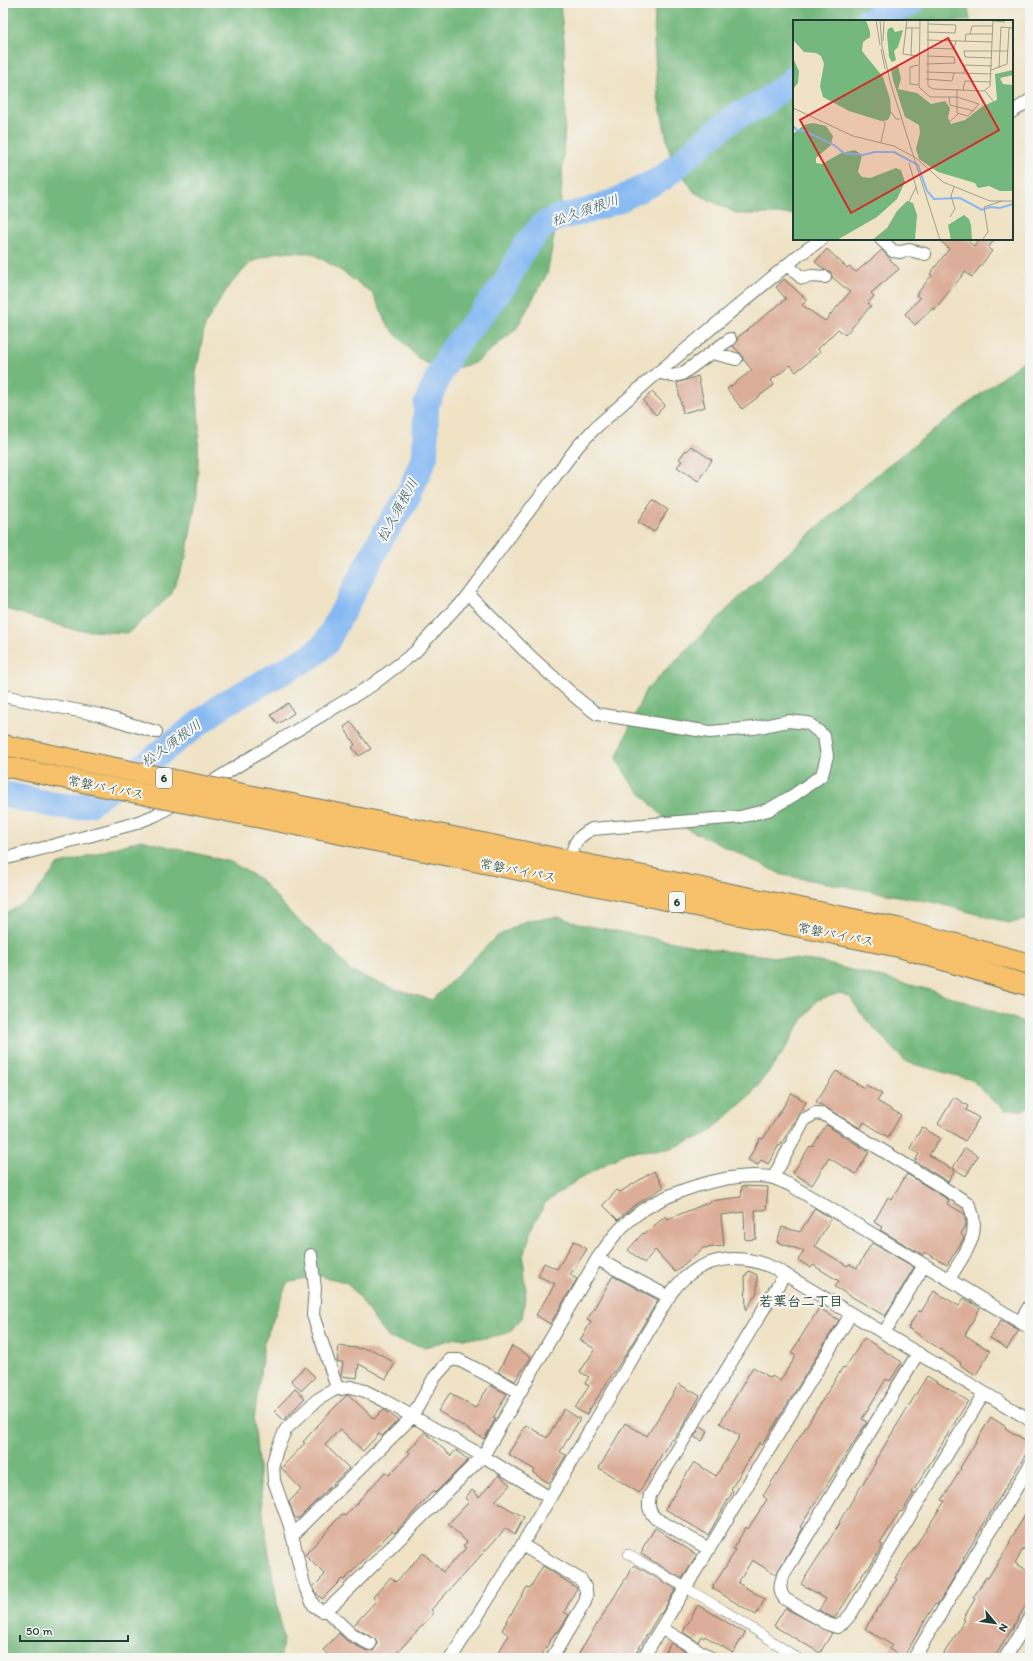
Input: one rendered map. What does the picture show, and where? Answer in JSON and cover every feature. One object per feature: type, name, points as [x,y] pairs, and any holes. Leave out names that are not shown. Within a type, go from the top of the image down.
[{"type":"highway","name":"常磐バイパス","points":[[3,745],[897,928],[1030,964]]},
{"type":"highway","name":"常磐バイパス","points":[[3,766],[899,947],[1030,986]]},
{"type":"street","points":[[1013,111],[1030,100]]},
{"type":"street","points":[[3,859],[134,824],[156,815],[383,678],[415,652],[467,593],[578,446],[595,428],[658,372],[787,265],[821,240]]},
{"type":"street","points":[[881,240],[893,251],[900,252],[909,250],[924,254]]},
{"type":"street","points":[[787,265],[802,278],[812,276],[825,277]]},
{"type":"street","points":[[658,372],[672,376],[682,374],[730,339]]},
{"type":"street","points":[[712,353],[736,358]]},
{"type":"street","points":[[467,593],[532,658],[597,714],[710,732],[754,728],[788,721],[808,723],[824,736],[828,756],[822,774],[794,795],[768,810],[740,817],[592,829],[581,834],[575,842],[570,861]]},
{"type":"street","points":[[3,696],[100,715],[156,732]]},
{"type":"street","points":[[773,1178],[805,1119],[816,1113],[823,1114],[968,1202],[972,1211],[974,1224],[973,1237],[948,1279]]},
{"type":"street","points":[[550,1498],[483,1456],[365,1391],[351,1388],[337,1388],[317,1400],[286,1429],[277,1449],[273,1463],[274,1481],[290,1526],[304,1585],[314,1606],[322,1611],[326,1610],[342,1596],[483,1456],[597,1259],[617,1232],[631,1218],[655,1203],[694,1187],[725,1179],[752,1176],[773,1178],[806,1193],[1025,1325],[1030,1305]]},
{"type":"street","points":[[311,1256],[315,1288],[314,1315],[337,1388]]},
{"type":"street","points":[[597,1259],[669,1297]]},
{"type":"street","points":[[451,1658],[522,1545],[669,1297],[685,1277],[707,1264],[720,1260],[733,1259],[754,1261],[765,1264],[785,1274],[1030,1420]]},
{"type":"street","points":[[884,1333],[924,1265]]},
{"type":"street","points":[[709,1549],[655,1518],[650,1512],[648,1504],[649,1500],[654,1488],[785,1274]]},
{"type":"street","points":[[643,1658],[851,1314]]},
{"type":"street","points":[[918,1353],[784,1574],[780,1582],[780,1588],[781,1595],[785,1599],[828,1624],[837,1627],[844,1622],[851,1614],[984,1393]]},
{"type":"street","points":[[292,1536],[412,1417],[434,1378],[450,1360],[458,1360],[520,1392]]},
{"type":"street","points":[[914,1658],[1030,1465]]},
{"type":"street","points":[[522,1545],[581,1580],[586,1587],[587,1597],[585,1602],[552,1658]]},
{"type":"street","points":[[628,1554],[724,1610],[798,1658]]},
{"type":"street","points":[[326,1610],[351,1634],[370,1644]]},
{"type":"street","points":[[1005,1658],[1030,1616]]},
{"type":"street","points":[[661,1628],[711,1658]]},
{"type":"green space","points":[[3,3],[560,3],[564,40],[565,122],[561,200],[547,274],[516,329],[475,363],[443,371],[420,360],[389,327],[373,294],[343,272],[312,253],[278,252],[251,262],[228,287],[205,325],[196,373],[199,426],[197,494],[186,557],[171,595],[128,633],[75,630],[3,608]]},
{"type":"green space","points":[[655,3],[967,3],[970,20],[793,20],[793,214],[738,214],[694,192],[670,154],[658,97],[654,43]]},
{"type":"green space","points":[[1030,356],[1030,919],[1009,923],[937,903],[783,875],[663,817],[632,784],[616,759],[645,691],[749,588],[882,470]]},
{"type":"green space","points":[[141,840],[231,862],[261,880],[295,918],[333,950],[350,971],[394,989],[432,1000],[496,937],[527,920],[560,917],[584,925],[716,950],[820,962],[934,991],[1030,1024],[1030,1105],[1023,1110],[1006,1110],[991,1099],[972,1080],[906,1062],[862,1015],[850,997],[840,993],[817,1000],[799,1025],[782,1054],[750,1096],[707,1134],[668,1149],[627,1152],[576,1181],[545,1203],[534,1225],[523,1256],[526,1290],[522,1318],[508,1333],[486,1338],[456,1338],[425,1347],[389,1338],[375,1321],[360,1298],[346,1282],[320,1276],[287,1283],[264,1343],[254,1421],[264,1523],[283,1639],[281,1658],[3,1658],[3,915],[32,898],[58,865]]},
{"type":"building","points":[[940,240],[968,240],[974,247],[979,240],[994,240],[988,248],[992,251],[972,277],[965,272],[934,310],[933,308],[915,325],[905,314],[920,298],[916,295],[932,275],[930,274],[949,249]]},
{"type":"building","points":[[827,249],[847,268],[849,266],[856,272],[882,250],[899,269],[871,293],[874,296],[868,303],[871,306],[845,335],[838,329],[818,349],[820,352],[796,372],[791,365],[771,380],[774,385],[742,409],[727,389],[752,370],[741,354],[733,346],[737,342],[737,338],[786,299],[776,287],[784,279],[807,300],[802,305],[825,321],[850,292],[832,277],[830,271],[824,269],[815,262]]},
{"type":"building","points":[[698,376],[705,407],[683,413],[677,383]]},
{"type":"building","points":[[652,392],[665,405],[656,415],[643,401]]},
{"type":"building","points":[[691,446],[712,460],[698,481],[677,467],[682,461],[679,459]]},
{"type":"building","points":[[653,500],[668,510],[654,532],[638,522]]},
{"type":"building","points":[[288,703],[294,713],[278,724],[271,715]]},
{"type":"building","points":[[351,722],[371,749],[359,756],[352,747],[355,745],[344,727]]},
{"type":"building","points":[[836,1071],[864,1088],[866,1085],[882,1094],[877,1101],[901,1115],[888,1137],[864,1122],[860,1128],[816,1102]]},
{"type":"building","points":[[792,1093],[806,1102],[780,1146],[779,1145],[768,1164],[761,1160],[758,1165],[748,1160],[760,1138],[763,1139]]},
{"type":"building","points":[[954,1097],[968,1106],[966,1110],[979,1118],[965,1141],[938,1124]]},
{"type":"building","points":[[826,1125],[869,1152],[856,1174],[829,1158],[812,1185],[793,1173],[810,1146],[812,1147]]},
{"type":"building","points":[[922,1127],[940,1138],[929,1155],[955,1171],[948,1182],[915,1161],[919,1154],[910,1148]]},
{"type":"building","points":[[965,1148],[978,1156],[966,1176],[953,1168]]},
{"type":"building","points":[[654,1171],[664,1187],[632,1207],[618,1220],[603,1205],[617,1190],[620,1192]]},
{"type":"building","points":[[907,1174],[949,1200],[947,1204],[965,1214],[966,1225],[961,1234],[964,1238],[947,1265],[925,1252],[923,1255],[880,1230],[882,1227],[874,1222],[888,1197],[891,1199]]},
{"type":"building","points":[[742,1186],[768,1187],[766,1210],[755,1210],[756,1239],[745,1240],[744,1212],[721,1215],[724,1246],[703,1248],[675,1272],[655,1250],[644,1263],[628,1250],[643,1233],[644,1234],[666,1216],[668,1219],[710,1201],[741,1197]]},
{"type":"building","points":[[815,1208],[831,1219],[815,1246],[847,1266],[849,1264],[857,1268],[872,1243],[914,1267],[885,1316],[835,1287],[839,1281],[813,1265],[811,1268],[798,1260],[804,1251],[777,1242],[782,1227],[800,1232]]},
{"type":"building","points":[[574,1241],[587,1249],[570,1275],[577,1279],[550,1324],[536,1315],[555,1284],[538,1276],[544,1263],[557,1269]]},
{"type":"building","points":[[749,1271],[757,1275],[757,1292],[746,1310],[745,1277]]},
{"type":"building","points":[[613,1276],[658,1300],[627,1352],[586,1415],[575,1408],[589,1386],[585,1383],[589,1377],[580,1372],[595,1349],[580,1340],[591,1322],[587,1320]]},
{"type":"building","points":[[934,1291],[959,1306],[964,1298],[980,1308],[965,1335],[990,1351],[976,1375],[960,1365],[961,1363],[908,1328],[918,1311],[921,1312]]},
{"type":"building","points":[[819,1308],[839,1320],[762,1445],[759,1443],[731,1489],[733,1491],[708,1535],[665,1509],[694,1462],[716,1476],[740,1436],[720,1423],[753,1367],[771,1378],[772,1376],[780,1381],[796,1356],[791,1353]]},
{"type":"building","points":[[1001,1320],[1019,1330],[1007,1349],[990,1338]]},
{"type":"building","points":[[864,1338],[902,1362],[890,1381],[886,1379],[862,1419],[867,1422],[800,1527],[803,1528],[776,1575],[752,1560],[738,1583],[765,1599],[756,1615],[712,1588],[736,1550],[733,1549],[746,1527],[748,1529],[767,1499],[763,1496],[843,1367],[845,1368]]},
{"type":"building","points":[[339,1346],[373,1350],[395,1363],[386,1379],[359,1364],[357,1378],[341,1376],[343,1362],[337,1362]]},
{"type":"building","points":[[512,1346],[531,1357],[515,1381],[498,1372]]},
{"type":"building","points":[[305,1367],[315,1377],[301,1391],[291,1380]]},
{"type":"building","points":[[927,1376],[968,1401],[912,1493],[914,1493],[902,1512],[900,1511],[880,1544],[883,1545],[868,1569],[867,1568],[835,1618],[831,1617],[819,1610],[826,1599],[801,1584],[840,1523],[839,1522],[876,1462],[875,1461]]},
{"type":"building","points":[[679,1384],[700,1396],[681,1429],[673,1440],[671,1439],[639,1493],[599,1468],[625,1423],[647,1436]]},
{"type":"building","points":[[490,1385],[507,1394],[493,1418],[496,1419],[484,1439],[438,1411],[450,1393],[475,1408]]},
{"type":"building","points":[[295,1389],[305,1398],[284,1420],[274,1411]]},
{"type":"building","points":[[349,1395],[374,1419],[384,1409],[398,1420],[382,1436],[379,1434],[363,1451],[340,1429],[325,1445],[349,1468],[298,1519],[294,1516],[289,1502],[301,1489],[281,1468],[305,1443],[303,1442],[327,1415],[346,1396]]},
{"type":"building","points":[[564,1409],[580,1419],[560,1452],[566,1455],[549,1483],[533,1473],[535,1470],[508,1454],[526,1425],[547,1438]]},
{"type":"building","points":[[991,1417],[1006,1427],[1005,1428],[1030,1443],[1030,1447],[963,1559],[964,1560],[949,1586],[937,1605],[935,1604],[903,1658],[889,1649],[892,1645],[865,1629],[897,1579],[895,1578],[906,1560],[945,1501],[942,1500]]},
{"type":"building","points":[[701,1426],[708,1431],[702,1441],[694,1437]]},
{"type":"building","points":[[425,1432],[451,1456],[456,1450],[468,1460],[435,1493],[433,1491],[395,1533],[392,1531],[344,1580],[342,1579],[322,1599],[313,1587],[325,1575],[305,1555],[342,1514],[345,1516],[385,1472],[389,1475],[410,1453],[408,1451]]},
{"type":"building","points":[[499,1475],[510,1485],[495,1501],[524,1517],[515,1534],[506,1528],[431,1610],[434,1613],[392,1658],[332,1658],[323,1650],[339,1633],[347,1641],[367,1651],[374,1650],[377,1644],[376,1640],[353,1626],[376,1601],[373,1597],[391,1577],[396,1582],[423,1553],[443,1572],[466,1548],[463,1546],[467,1542],[448,1524],[469,1502],[465,1498],[472,1490],[479,1497]]},
{"type":"building","points":[[1030,1507],[1030,1538],[1015,1563],[1030,1572],[1030,1598],[1012,1629],[994,1658],[941,1658],[965,1620],[963,1619],[975,1599],[973,1598],[986,1577],[988,1578],[1010,1543],[1009,1542]]},
{"type":"building","points":[[655,1528],[697,1555],[682,1579],[641,1554],[642,1549]]},
{"type":"building","points":[[634,1565],[676,1589],[661,1614],[660,1613],[633,1658],[576,1658]]},
{"type":"building","points":[[543,1566],[577,1588],[564,1612],[569,1615],[558,1632],[556,1631],[540,1658],[495,1658],[509,1635],[502,1630],[527,1587],[530,1588]]},
{"type":"building","points":[[698,1605],[745,1633],[733,1653],[705,1636],[704,1638],[701,1636],[698,1642],[683,1632]]},
{"type":"building","points":[[785,1608],[832,1633],[820,1653],[774,1626]]},
{"type":"building","points":[[671,1643],[690,1654],[688,1658],[662,1658]]},
{"type":"waterway","name":"松久須根川","points":[[870,20],[911,3]]},
{"type":"waterway","name":"松久須根川","points":[[3,794],[55,805],[73,807],[89,804],[152,759],[224,704],[313,655],[326,643],[382,537],[408,497],[425,456],[426,405],[439,375],[453,349],[505,284],[522,251],[532,238],[543,225],[559,217],[587,211],[616,201],[663,178],[736,116],[759,106],[793,80]]},
{"type":"district","name":"若葉台二丁目","points":[[801,1301]]}]
